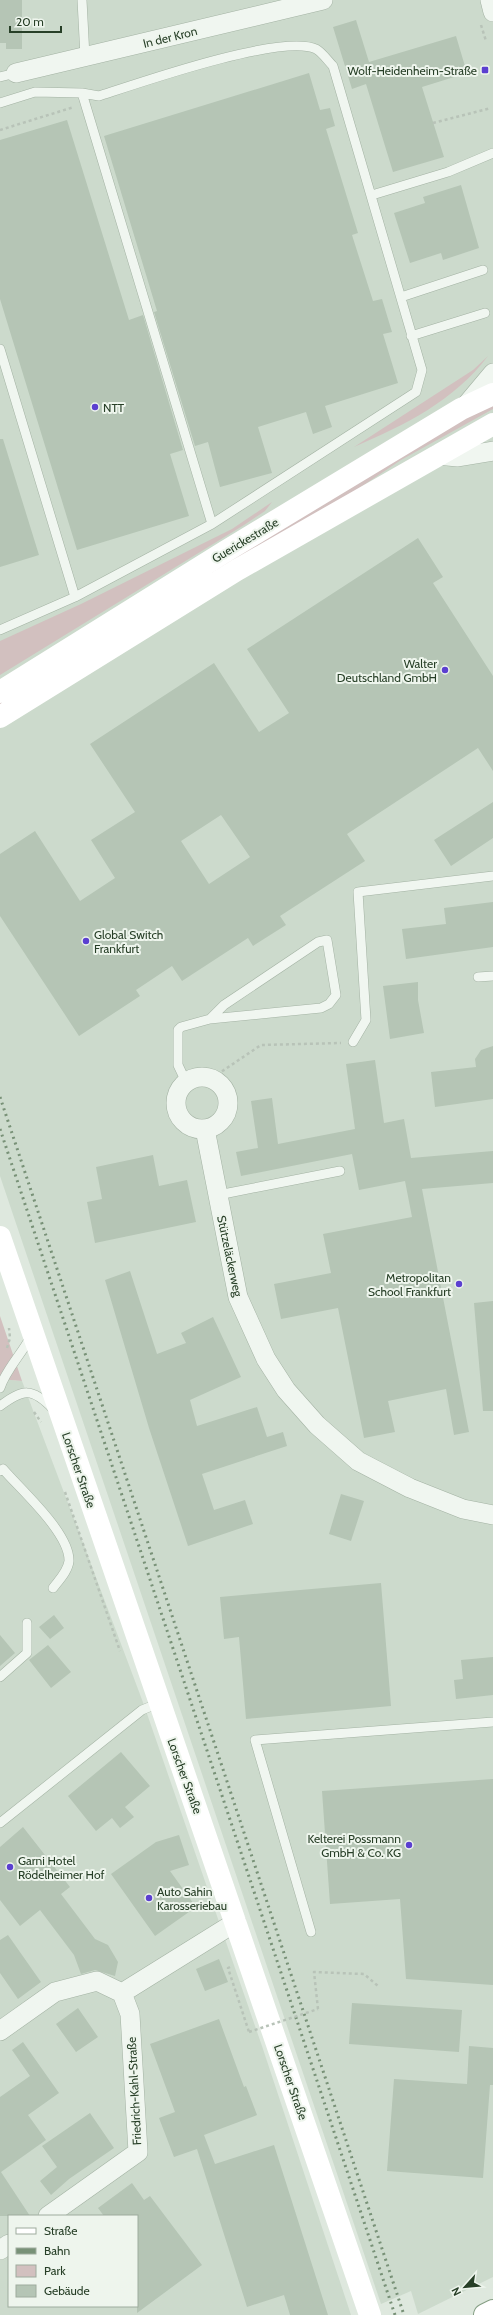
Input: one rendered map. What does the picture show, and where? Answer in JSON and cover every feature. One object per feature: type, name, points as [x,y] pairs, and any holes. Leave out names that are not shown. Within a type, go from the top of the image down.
[{"type":"main road","name":"Guerickestraße","points":[[0,692],[226,551],[462,409],[493,394]]},
{"type":"main road","name":"Guerickestraße","points":[[0,717],[237,570],[333,517],[437,455],[493,424]]},
{"type":"main road","name":"Lorscher Straße","points":[[0,1237],[370,2313]]},
{"type":"main road","points":[[485,2315],[493,2311]]},
{"type":"street","points":[[490,0],[493,12]]},
{"type":"street","name":"In der Kron","points":[[8,75],[318,1]]},
{"type":"street","points":[[462,409],[483,387],[493,373]]},
{"type":"street","points":[[437,455],[458,457],[493,451]]},
{"type":"street","points":[[200,1077],[212,1078],[224,1088],[228,1101],[227,1112],[216,1125],[205,1129],[194,1128],[182,1118],[177,1108],[177,1095],[186,1082],[200,1077]]},
{"type":"street","name":"Stützeläckerweg","points":[[205,1129],[238,1297],[266,1360],[286,1390],[317,1425],[358,1461],[410,1488],[463,1509],[493,1515]]},
{"type":"street","points":[[2,2025],[55,1992],[96,1981],[122,1993],[236,1922]]},
{"type":"street","name":"Friedrich-Kahl-Straße","points":[[49,2215],[138,2152],[130,2014],[122,1993]]},
{"type":"lane","points":[[82,0],[85,57]]},
{"type":"lane","points":[[0,103],[35,92],[82,93],[99,96],[216,59],[296,45],[316,49],[333,66],[422,370],[416,392],[212,524],[75,597],[0,630]]},
{"type":"lane","points":[[82,93],[212,524]]},
{"type":"lane","points":[[372,195],[448,172],[493,153]]},
{"type":"lane","points":[[401,297],[483,270]]},
{"type":"lane","points":[[411,336],[485,314]]},
{"type":"lane","points":[[0,349],[75,597]]},
{"type":"lane","points":[[353,1042],[366,1020],[358,892],[493,876]]},
{"type":"lane","points":[[186,1082],[178,1065],[178,1030],[181,1027],[210,1019],[321,1008],[329,1004],[336,995],[327,940],[318,942],[224,1005],[210,1019]]},
{"type":"lane","points":[[478,977],[493,976]]},
{"type":"lane","points":[[218,1195],[340,1171]]},
{"type":"lane","points":[[0,1388],[3,1379],[24,1351],[32,1333]]},
{"type":"lane","points":[[0,1406],[19,1393],[29,1393],[41,1396],[62,1418]]},
{"type":"lane","points":[[0,1471],[2,1468],[46,1518],[65,1544],[69,1561],[65,1571],[53,1588]]},
{"type":"lane","points":[[0,1677],[27,1653],[27,1622]]},
{"type":"lane","points":[[0,1823],[142,1710],[159,1703]]},
{"type":"lane","points":[[311,1932],[255,1740],[493,1722]]},
{"type":"path","points":[[0,130],[76,107]]},
{"type":"path","points":[[433,123],[491,108]]},
{"type":"path","points":[[212,1078],[262,1045],[353,1042]]},
{"type":"path","points":[[6,1352],[10,1338],[7,1322]]},
{"type":"path","points":[[233,1983],[249,2032],[318,2009],[314,1972],[364,1974],[378,1986]]},
{"type":"shaded area","points":[[0,0],[493,0],[493,2277],[418,2314],[411,2291],[381,2304],[0,1176]]},
{"type":"shaded area","points":[[0,1379],[22,1381],[144,1705],[262,2046],[351,2315],[0,2315]]},
{"type":"green space","points":[[488,356],[475,372],[444,399],[392,430],[354,447],[473,370]]},
{"type":"green space","points":[[493,403],[493,409],[401,460],[343,499],[0,708],[0,703],[395,458]]},
{"type":"green space","points":[[272,502],[265,511],[244,525],[0,675],[0,641],[81,604],[232,529]]},
{"type":"green space","points":[[0,1316],[22,1381],[0,1379]]},
{"type":"building","points":[[0,0],[22,0],[22,49],[6,49],[6,43],[0,43]]},
{"type":"building","points":[[356,20],[369,62],[456,36],[467,73],[422,87],[444,157],[393,172],[366,84],[352,89],[333,27]]},
{"type":"building","points":[[309,73],[320,110],[330,108],[335,126],[326,129],[358,233],[352,235],[373,301],[382,299],[392,332],[383,334],[398,383],[325,406],[332,427],[313,434],[306,412],[258,427],[272,473],[220,487],[208,442],[195,446],[154,312],[157,311],[104,136]]},
{"type":"building","name":"NTT","points":[[67,120],[129,320],[143,315],[183,450],[170,454],[189,516],[77,550],[0,299],[0,140]]},
{"type":"building","points":[[461,185],[479,248],[443,260],[441,253],[410,263],[394,213],[425,203],[423,197]]},
{"type":"building","points":[[0,439],[3,439],[39,555],[0,567]]},
{"type":"building","points":[[418,538],[443,577],[433,583],[493,676],[493,771],[478,748],[347,834],[365,861],[280,916],[286,925],[253,946],[248,938],[182,981],[172,966],[136,990],[140,996],[79,1036],[0,916],[0,854],[35,831],[80,901],[115,878],[91,840],[135,812],[90,744],[214,663],[259,732],[289,713],[247,649]],"holes":[[[221,815],[250,857],[209,884],[181,841]]]},
{"type":"building","points":[[493,802],[493,838],[451,866],[434,840]]},
{"type":"building","points":[[493,902],[493,947],[406,959],[402,929],[446,924],[444,908]]},
{"type":"building","points":[[418,982],[418,1000],[424,1033],[390,1039],[383,986]]},
{"type":"building","points":[[493,1046],[493,1099],[435,1107],[431,1072],[476,1067],[475,1059],[481,1050]]},
{"type":"building","points":[[375,1060],[384,1123],[404,1119],[411,1158],[493,1151],[493,1183],[422,1189],[469,1432],[454,1435],[446,1389],[388,1401],[395,1432],[364,1438],[338,1308],[281,1319],[274,1284],[331,1273],[323,1234],[412,1217],[405,1181],[359,1190],[352,1154],[241,1176],[236,1152],[258,1148],[251,1101],[272,1098],[278,1144],[355,1129],[346,1064]]},
{"type":"building","points":[[153,1155],[159,1186],[187,1180],[196,1222],[95,1243],[87,1202],[102,1199],[96,1167]]},
{"type":"building","points":[[130,1271],[157,1354],[186,1343],[181,1333],[213,1317],[241,1377],[190,1400],[197,1426],[257,1407],[267,1437],[283,1432],[287,1446],[202,1474],[214,1510],[245,1500],[253,1524],[188,1546],[149,1428],[105,1280]]},
{"type":"building","points":[[493,1301],[493,1411],[483,1411],[474,1303]]},
{"type":"building","points":[[341,1494],[364,1501],[351,1541],[329,1534]]},
{"type":"building","points":[[381,1583],[391,1706],[246,1719],[239,1637],[224,1639],[220,1597]]},
{"type":"building","points":[[54,1615],[64,1628],[50,1639],[39,1627]]},
{"type":"building","points":[[0,1635],[15,1653],[0,1666]]},
{"type":"building","points":[[48,1645],[71,1672],[51,1688],[29,1660]]},
{"type":"building","points":[[493,1657],[493,1695],[456,1699],[454,1680],[463,1679],[461,1660]]},
{"type":"building","points":[[121,1752],[150,1786],[125,1807],[134,1817],[120,1828],[112,1818],[96,1831],[68,1796]]},
{"type":"building","name":"Kelterei Possmann GmbH & Co. KG","points":[[493,1779],[493,1985],[406,1979],[400,1899],[330,1904],[322,1791]]},
{"type":"building","points":[[23,1827],[70,1887],[61,1894],[95,1939],[108,1945],[118,1962],[115,1976],[95,1970],[81,1974],[74,1955],[40,1910],[20,1926],[0,1900],[0,1847]]},
{"type":"building","points":[[179,1835],[189,1865],[170,1871],[196,1907],[155,1936],[111,1874],[156,1842]]},
{"type":"building","points":[[8,1935],[41,1982],[18,1999],[0,1973],[0,1940]]},
{"type":"building","points":[[219,1959],[228,1982],[205,1991],[196,1969]]},
{"type":"building","points":[[352,2003],[462,2010],[459,2052],[349,2044]]},
{"type":"building","points":[[78,2008],[98,2037],[76,2052],[56,2024]]},
{"type":"building","points":[[219,2019],[244,2087],[246,2086],[257,2115],[204,2135],[215,2164],[274,2145],[328,2315],[290,2315],[284,2295],[247,2307],[197,2149],[174,2157],[159,2118],[175,2112],[150,2044]]},
{"type":"building","points":[[23,2042],[59,2093],[28,2115],[46,2140],[1,2172],[29,2215],[0,2216],[0,2097],[30,2076],[12,2050]]},
{"type":"building","points":[[469,2046],[493,2048],[493,2085],[490,2085],[483,2178],[387,2171],[394,2079],[467,2084]]},
{"type":"building","points":[[90,2113],[114,2148],[69,2179],[51,2195],[40,2181],[57,2167],[42,2146]]},
{"type":"building","points":[[132,2183],[144,2200],[150,2196],[202,2265],[137,2313],[138,2215],[103,2215],[98,2208]]},
{"type":"railway","points":[[0,1097],[404,2315]]},
{"type":"railway","points":[[0,1129],[395,2315]]},
{"type":"place","name":"Wolf-Heidenheim-Straße","points":[[485,70]]},
{"type":"place","name":"NTT","points":[[95,407]]},
{"type":"place","name":"Walter Deutschland GmbH","points":[[445,670]]},
{"type":"place","name":"Global Switch Frankfurt","points":[[86,941]]},
{"type":"place","name":"Metropolitan School Frankfurt","points":[[459,1284]]},
{"type":"place","name":"Kelterei Possmann GmbH & Co. KG","points":[[409,1845]]},
{"type":"place","name":"Garni Hotel Rödelheimer Hof","points":[[10,1867]]},
{"type":"place","name":"Auto Sahin Karosseriebau","points":[[149,1898]]}]
